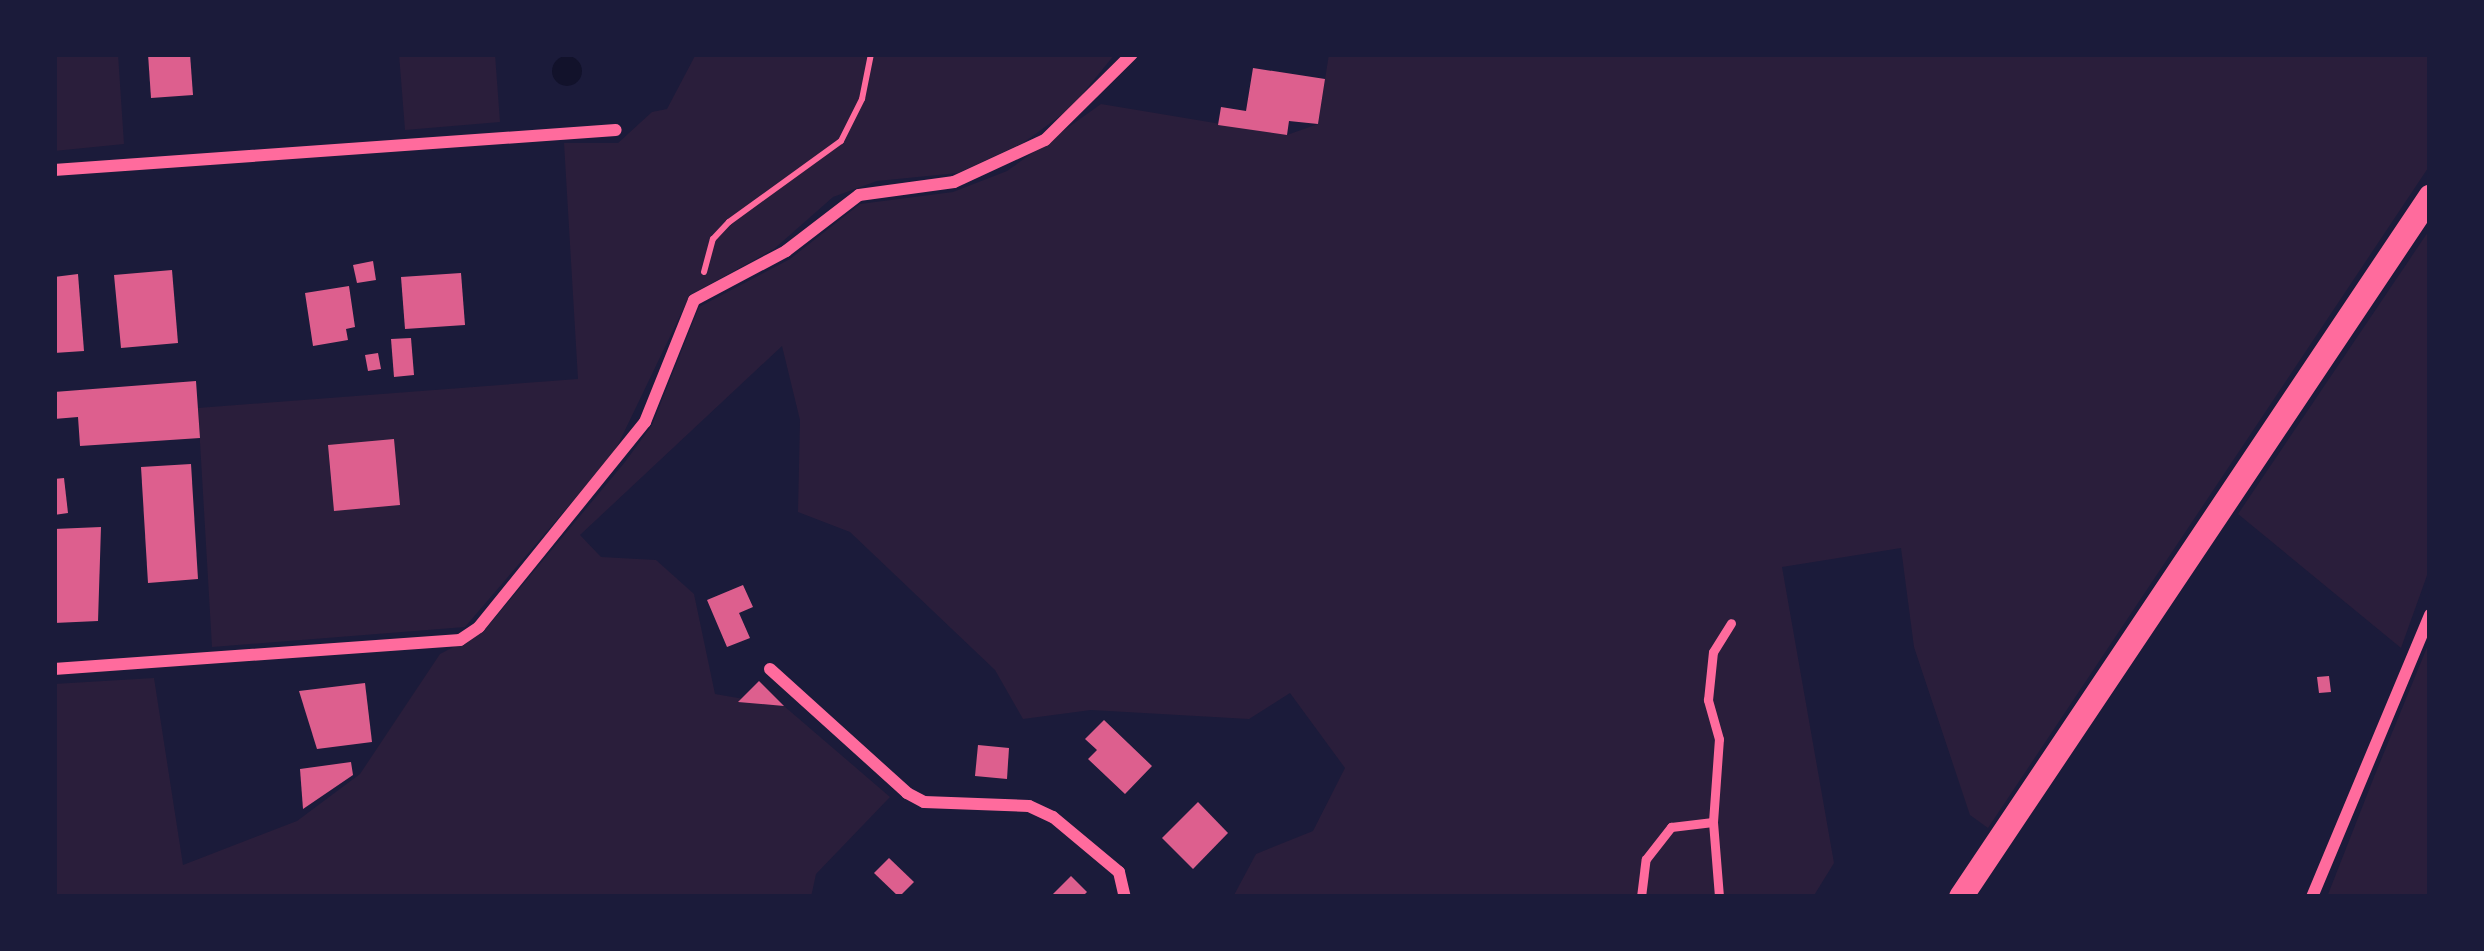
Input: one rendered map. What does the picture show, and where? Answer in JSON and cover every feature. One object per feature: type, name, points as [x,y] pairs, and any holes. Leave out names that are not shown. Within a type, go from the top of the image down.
[{"type":"main road","points":[[1960,897],[2430,197]]},
{"type":"street","points":[[54,669],[460,640],[621,457],[645,422],[681,322],[706,294],[785,251],[859,195],[954,182],[1028,150],[1072,121],[1132,54]]},
{"type":"street","points":[[54,170],[616,130]]},
{"type":"street","points":[[2312,897],[2430,615]]},
{"type":"street","points":[[770,669],[907,793],[924,802],[1029,806],[1053,817],[1119,872],[1126,897]]},
{"type":"lane","points":[[1720,897],[1713,822],[1719,740],[1708,700],[1712,652],[1731,623]]},
{"type":"lane","points":[[1641,897],[1646,859],[1671,826],[1713,822]]},
{"type":"path","points":[[706,294],[713,238],[841,141],[862,99],[871,54]]},
{"type":"shaded area","points":[[54,54],[118,54],[124,144],[54,151]]},
{"type":"shaded area","points":[[399,54],[495,54],[500,122],[405,130]]},
{"type":"shaded area","points":[[696,54],[1115,54],[1071,108],[1023,143],[958,173],[877,181],[833,197],[774,249],[690,295],[614,453],[465,627],[212,647],[198,408],[578,379],[564,143],[618,143],[652,112],[667,109]]},
{"type":"shaded area","points":[[1329,54],[2430,54],[2430,165],[1988,828],[1970,815],[1914,647],[1901,548],[1782,567],[1834,863],[1813,897],[1233,897],[1256,854],[1313,831],[1345,768],[1290,693],[1249,719],[1091,710],[1023,719],[995,670],[850,532],[798,512],[800,420],[782,346],[580,535],[601,557],[656,560],[694,594],[715,694],[784,706],[890,797],[816,874],[811,897],[54,897],[54,684],[154,678],[183,865],[297,821],[360,774],[440,654],[484,631],[625,462],[652,425],[699,307],[790,259],[860,204],[953,192],[1007,171],[1101,104],[1287,135],[1318,124]]},
{"type":"shaded area","points":[[567,56],[578,60],[582,71],[578,82],[567,86],[556,82],[552,71],[556,60]]},
{"type":"shaded area","points":[[2430,229],[2430,567],[2401,648],[2238,514]]},
{"type":"shaded area","points":[[2430,640],[2430,897],[2327,897],[2374,777]]},
{"type":"building","points":[[148,54],[190,54],[193,95],[151,98]]},
{"type":"building","points":[[1253,68],[1325,79],[1318,124],[1289,121],[1287,135],[1218,125],[1221,107],[1246,111]]},
{"type":"building","points":[[373,261],[376,280],[357,283],[353,265]]},
{"type":"building","points":[[172,270],[178,343],[121,348],[114,275]]},
{"type":"building","points":[[461,273],[465,325],[405,329],[401,277]]},
{"type":"building","points":[[78,274],[84,351],[54,353],[54,277]]},
{"type":"building","points":[[349,286],[355,327],[346,329],[348,340],[313,346],[305,293]]},
{"type":"building","points":[[411,338],[414,375],[394,377],[391,339]]},
{"type":"building","points":[[378,353],[381,369],[368,371],[365,355]]},
{"type":"building","points":[[196,381],[200,438],[80,446],[78,417],[54,419],[54,392]]},
{"type":"building","points":[[394,439],[400,505],[334,511],[328,445]]},
{"type":"building","points":[[191,464],[198,579],[148,583],[141,467]]},
{"type":"building","points":[[64,478],[68,513],[54,515],[54,479]]},
{"type":"building","points":[[101,527],[98,621],[54,623],[54,529]]},
{"type":"building","points":[[743,585],[753,607],[739,613],[750,638],[727,647],[707,600]]},
{"type":"building","points":[[2329,676],[2331,692],[2319,693],[2317,677]]},
{"type":"building","points":[[759,681],[784,706],[738,702]]},
{"type":"building","points":[[365,683],[372,742],[317,749],[299,691]]},
{"type":"building","points":[[1104,720],[1152,766],[1125,794],[1088,759],[1097,750],[1085,739]]},
{"type":"building","points":[[978,745],[1009,748],[1007,779],[975,776]]},
{"type":"building","points":[[351,762],[353,775],[303,809],[300,769]]},
{"type":"building","points":[[1198,802],[1228,833],[1193,869],[1162,838]]},
{"type":"building","points":[[889,858],[914,882],[899,897],[874,873]]},
{"type":"building","points":[[1071,876],[1087,892],[1082,897],[1050,897]]}]
